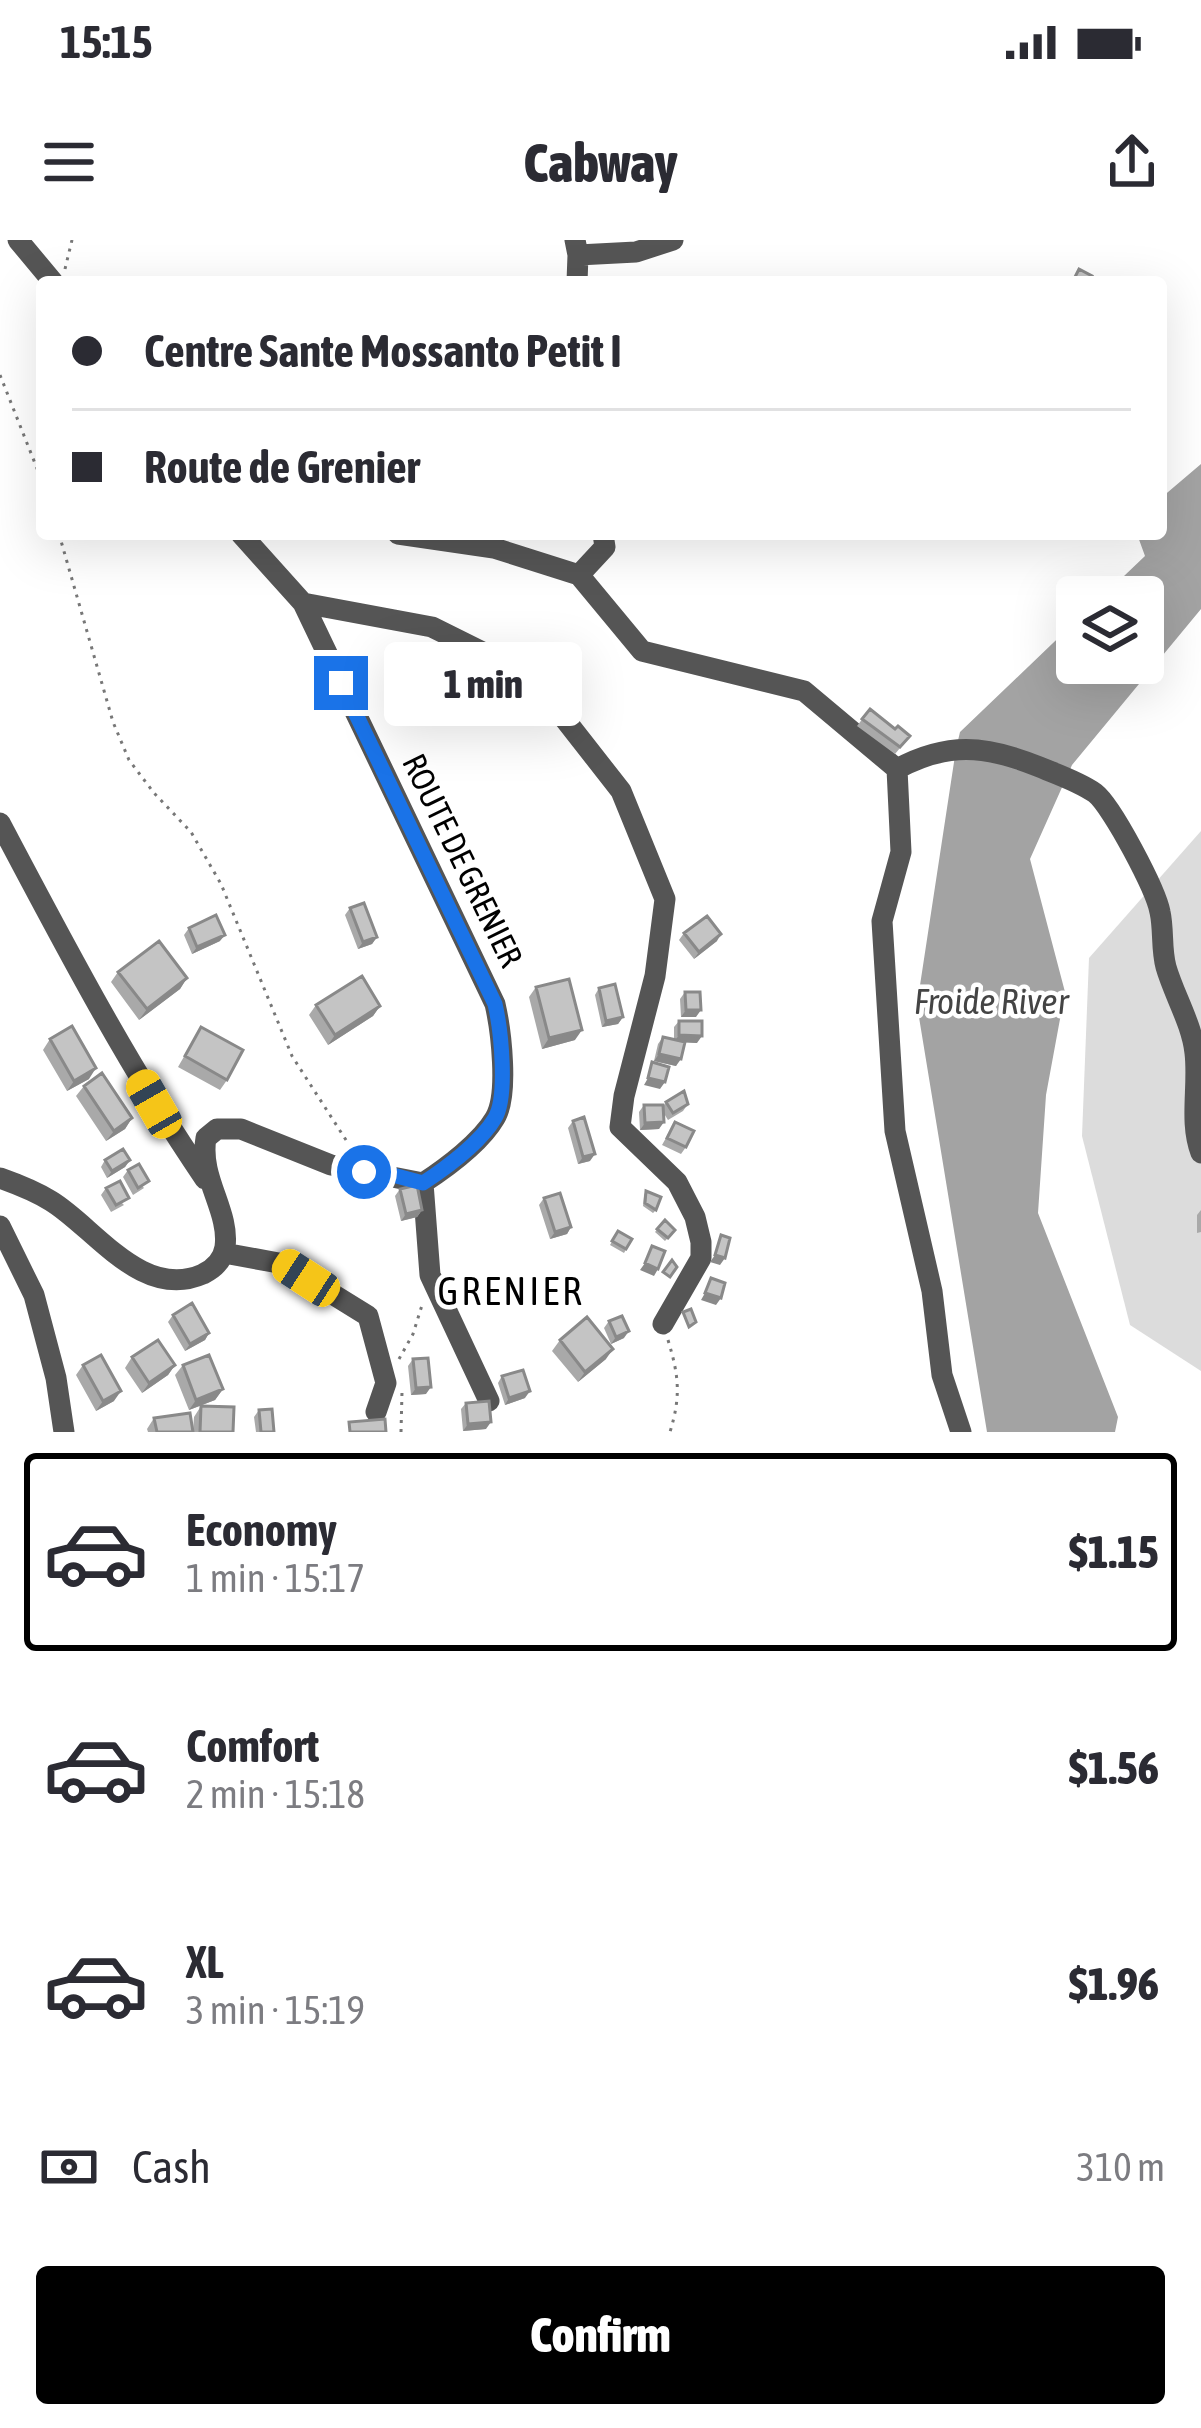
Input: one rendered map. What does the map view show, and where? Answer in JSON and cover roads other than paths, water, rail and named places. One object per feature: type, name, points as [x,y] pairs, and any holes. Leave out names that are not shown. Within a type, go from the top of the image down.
[{"type":"street","points":[[18,240],[51,276]]},
{"type":"street","points":[[576,248],[636,251],[673,240]]},
{"type":"street","name":"ROUTE DE GRENIER","points":[[246,540],[303,603],[495,1004],[501,1032],[501,1101],[496,1117],[423,1183]]},
{"type":"street","points":[[439,540],[494,548],[579,574],[642,651],[804,692],[897,770],[901,853],[882,921],[895,1131],[932,1291],[942,1375],[961,1432]]},
{"type":"street","points":[[579,574],[605,548],[604,540]]},
{"type":"street","points":[[303,603],[432,626],[531,676],[621,791],[665,899],[656,976],[620,1127],[677,1182],[695,1217],[701,1242],[701,1258],[663,1324]]},
{"type":"street","points":[[897,770],[922,756],[956,749],[1004,753],[1097,794],[1120,824],[1160,909],[1164,963],[1195,1048],[1196,1138],[1201,1153]]},
{"type":"street","points":[[0,823],[154,1104],[212,1190]]},
{"type":"street","points":[[0,1178],[54,1202],[128,1265],[178,1279],[200,1275],[218,1264],[224,1253],[226,1234],[203,1150],[206,1138],[218,1129],[241,1130],[331,1165],[423,1183],[430,1275],[489,1401]]},
{"type":"street","points":[[0,1226],[34,1295],[56,1378],[64,1432]]},
{"type":"street","points":[[224,1253],[284,1264],[368,1316],[386,1383],[376,1412]]},
{"type":"water","name":"Froide River","points":[[1201,464],[1201,609],[1164,654],[1164,576],[1124,576],[1145,556],[1139,540],[1167,540],[1167,493]]},
{"type":"water","name":"Froide River","points":[[1056,640],[1056,684],[1139,684],[1072,765],[1030,859],[1065,992],[1046,1095],[1038,1213],[1118,1417],[1115,1432],[987,1432],[917,1005],[960,732]]},
{"type":"district","name":"GRENIER","points":[[511,1291]]}]
